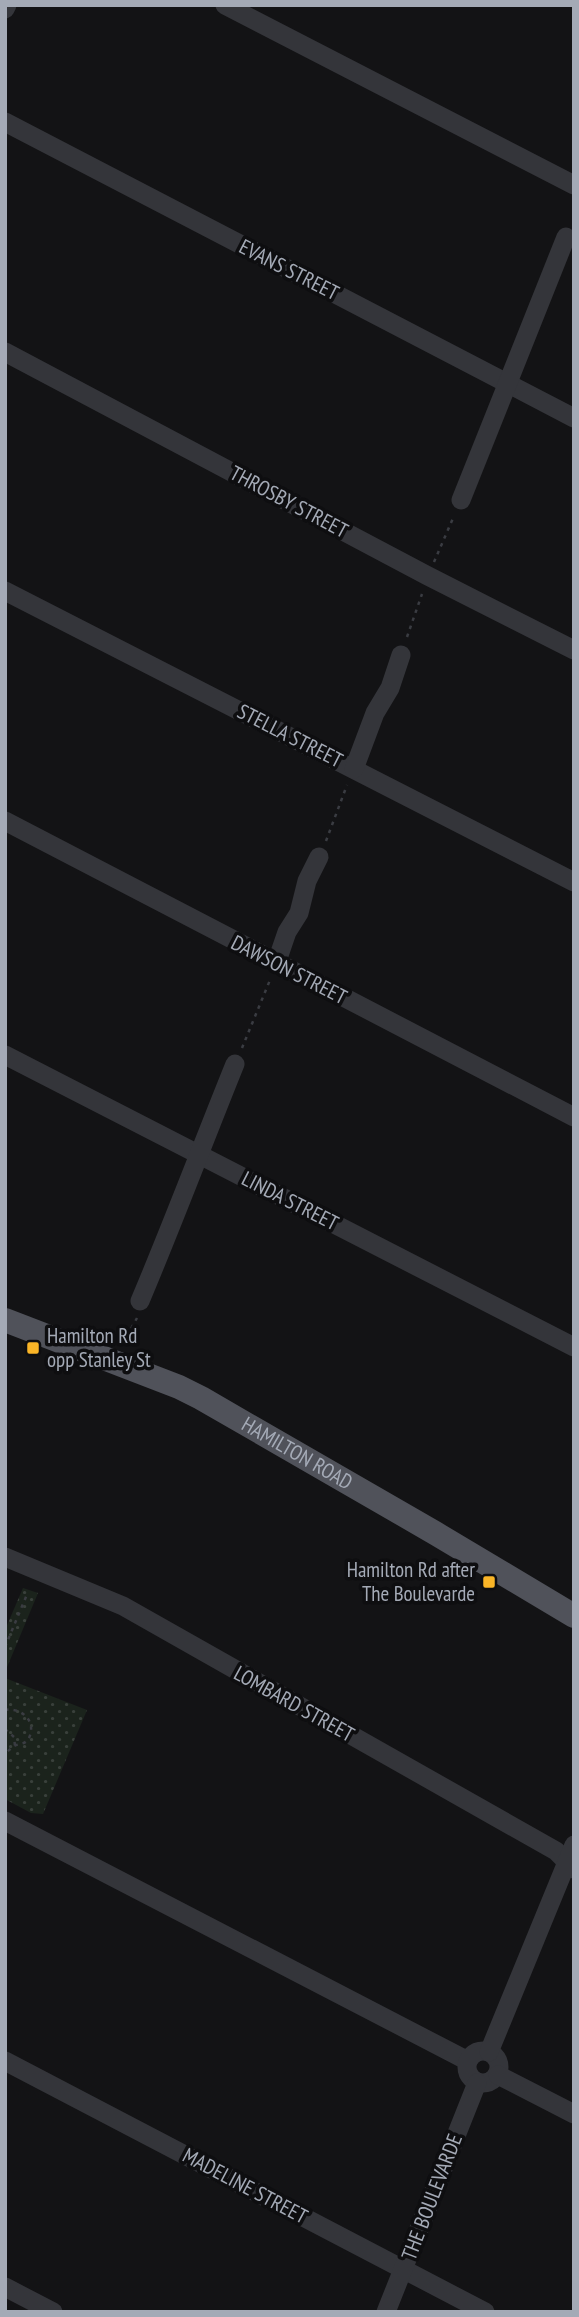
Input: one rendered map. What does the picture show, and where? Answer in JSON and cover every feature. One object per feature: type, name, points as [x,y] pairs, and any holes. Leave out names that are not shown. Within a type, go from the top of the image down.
[{"type":"main road","name":"HAMILTON ROAD","points":[[5,1320],[201,1398],[574,1616]]},
{"type":"street","points":[[225,5],[574,185]]},
{"type":"street","name":"EVANS STREET","points":[[5,122],[574,418]]},
{"type":"street","points":[[461,500],[566,237]]},
{"type":"street","name":"THROSBY STREET","points":[[5,352],[428,576],[574,650]]},
{"type":"street","name":"STELLA STREET","points":[[5,591],[574,882]]},
{"type":"street","points":[[354,769],[375,713],[390,688],[401,655]]},
{"type":"street","name":"DAWSON STREET","points":[[5,821],[574,1117]]},
{"type":"street","points":[[276,964],[287,933],[299,913],[307,881],[319,857]]},
{"type":"street","name":"LINDA STREET","points":[[5,1055],[574,1348]]},
{"type":"street","points":[[140,1301],[183,1200],[235,1064]]},
{"type":"street","name":"LOMBARD STREET","points":[[5,1557],[123,1605],[571,1859]]},
{"type":"street","points":[[5,1821],[468,2061]]},
{"type":"street","points":[[489,2052],[571,1859]]},
{"type":"street","points":[[479,2052],[489,2052],[498,2059],[498,2076],[488,2083],[477,2082],[467,2071],[468,2061],[479,2052]]},
{"type":"street","name":"MADELINE STREET","points":[[5,2061],[485,2312]]},
{"type":"street","points":[[498,2076],[574,2114]]},
{"type":"street","name":"THE BOULEVARDE","points":[[386,2312],[477,2082]]},
{"type":"street","points":[[5,2287],[53,2312]]},
{"type":"path","points":[[401,655],[428,576],[461,500]]},
{"type":"path","points":[[319,857],[354,769]]},
{"type":"path","points":[[235,1064],[276,964]]},
{"type":"path","points":[[123,1343],[139,1314],[140,1301]]},
{"type":"path","points":[[5,1647],[29,1591]]},
{"type":"path","points":[[5,1710],[19,1710],[24,1713],[31,1729],[29,1739],[25,1743],[5,1753]]},
{"type":"path","points":[[5,1729],[14,1737],[15,1746]]},
{"type":"shaded area","points":[[23,1588],[38,1593],[5,1672],[5,1630]]},
{"type":"shaded area","points":[[5,1678],[87,1710],[43,1814],[31,1813],[5,1799]]},
{"type":"place","name":"Hamilton Rd opp Stanley St","points":[[33,1348]]},
{"type":"place","name":"Hamilton Rd after The Boulevarde","points":[[489,1582]]}]
